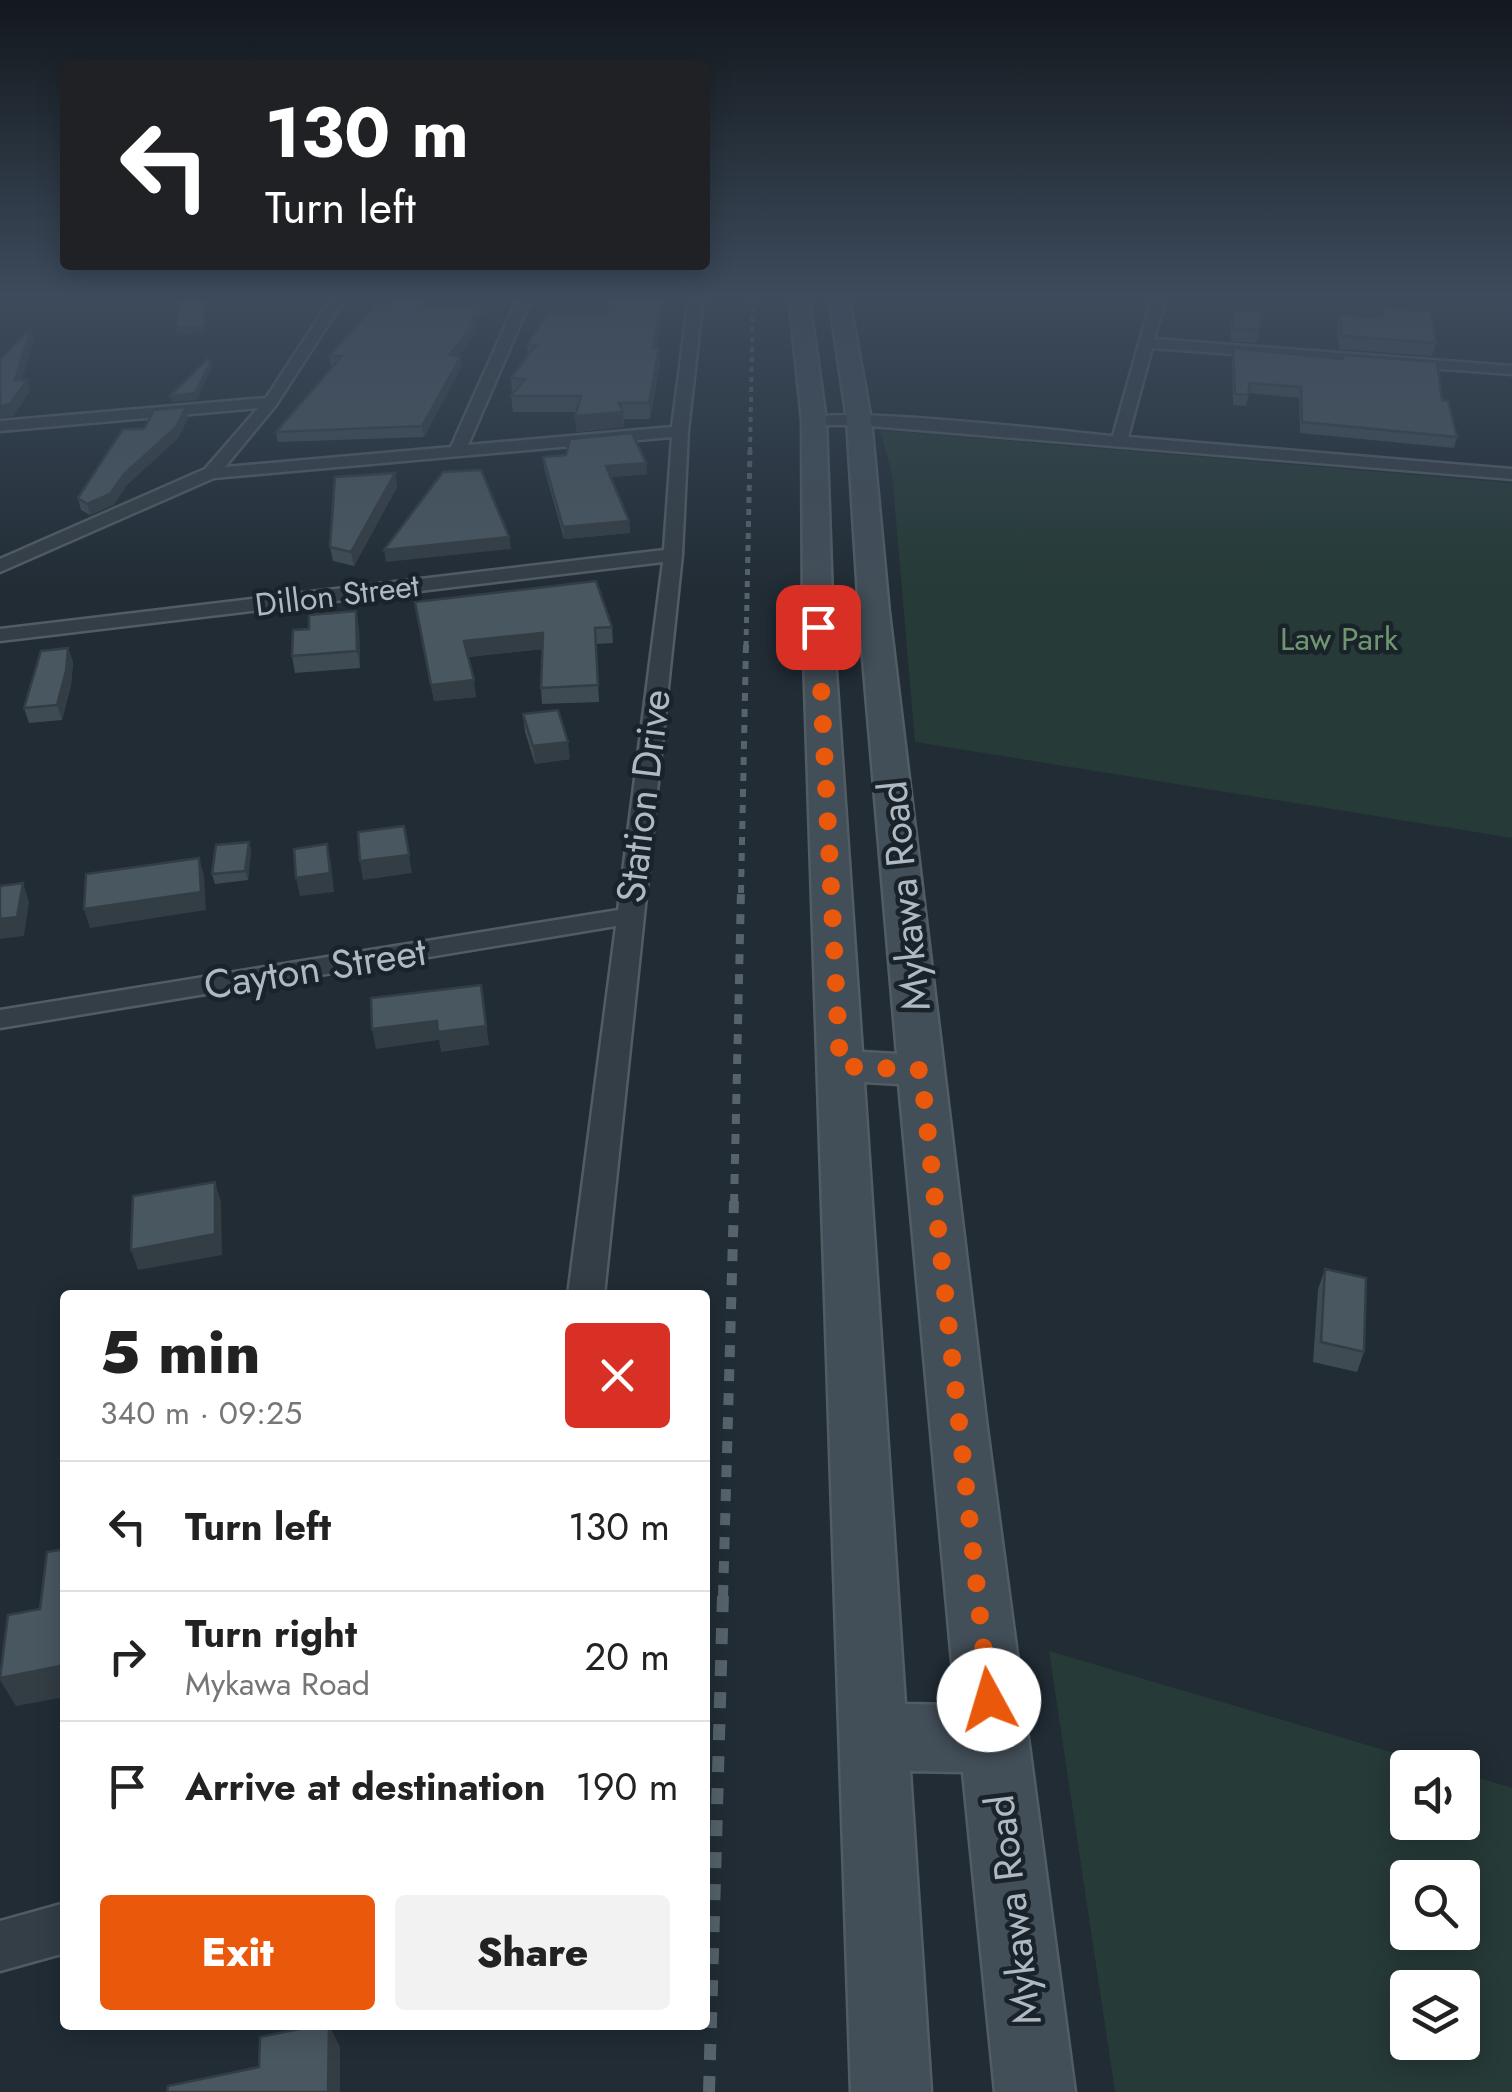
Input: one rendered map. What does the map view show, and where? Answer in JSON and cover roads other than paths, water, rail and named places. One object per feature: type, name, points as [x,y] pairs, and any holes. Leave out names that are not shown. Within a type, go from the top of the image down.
[{"type":"main road","name":"Mykawa Road","points":[[828,395],[836,420]]},
{"type":"main road","name":"Mykawa Road","points":[[836,395],[843,556],[840,1066],[891,2092]]},
{"type":"main road","name":"Mykawa Road","points":[[843,556],[921,1070],[1035,2092]]},
{"type":"main road","points":[[840,1066],[921,1070]]},
{"type":"main road","points":[[871,1736],[994,1739]]},
{"type":"street","points":[[210,473],[276,395]]},
{"type":"street","points":[[458,452],[483,395]]},
{"type":"street","name":"Station Drive","points":[[587,1290],[673,555],[684,395]]},
{"type":"street","points":[[1120,442],[1132,395]]},
{"type":"street","points":[[0,426],[271,402]]},
{"type":"street","points":[[836,420],[1512,474]]},
{"type":"street","points":[[0,566],[210,473],[680,431]]},
{"type":"street","name":"Dillon Street","points":[[0,634],[673,555]]},
{"type":"street","name":"Cayton Street","points":[[0,1020],[629,916]]},
{"type":"street","points":[[0,1946],[60,1929]]},
{"type":"railway","points":[[750,452],[751,395]]},
{"type":"railway","points":[[746,647],[750,450]]},
{"type":"railway","points":[[741,893],[746,644]]},
{"type":"railway","points":[[734,1204],[741,890]]},
{"type":"railway","points":[[723,1597],[734,1201]]},
{"type":"railway","points":[[709,2092],[723,1594]]},
{"type":"park label","name":"Law Park","points":[[1339,639]]}]
